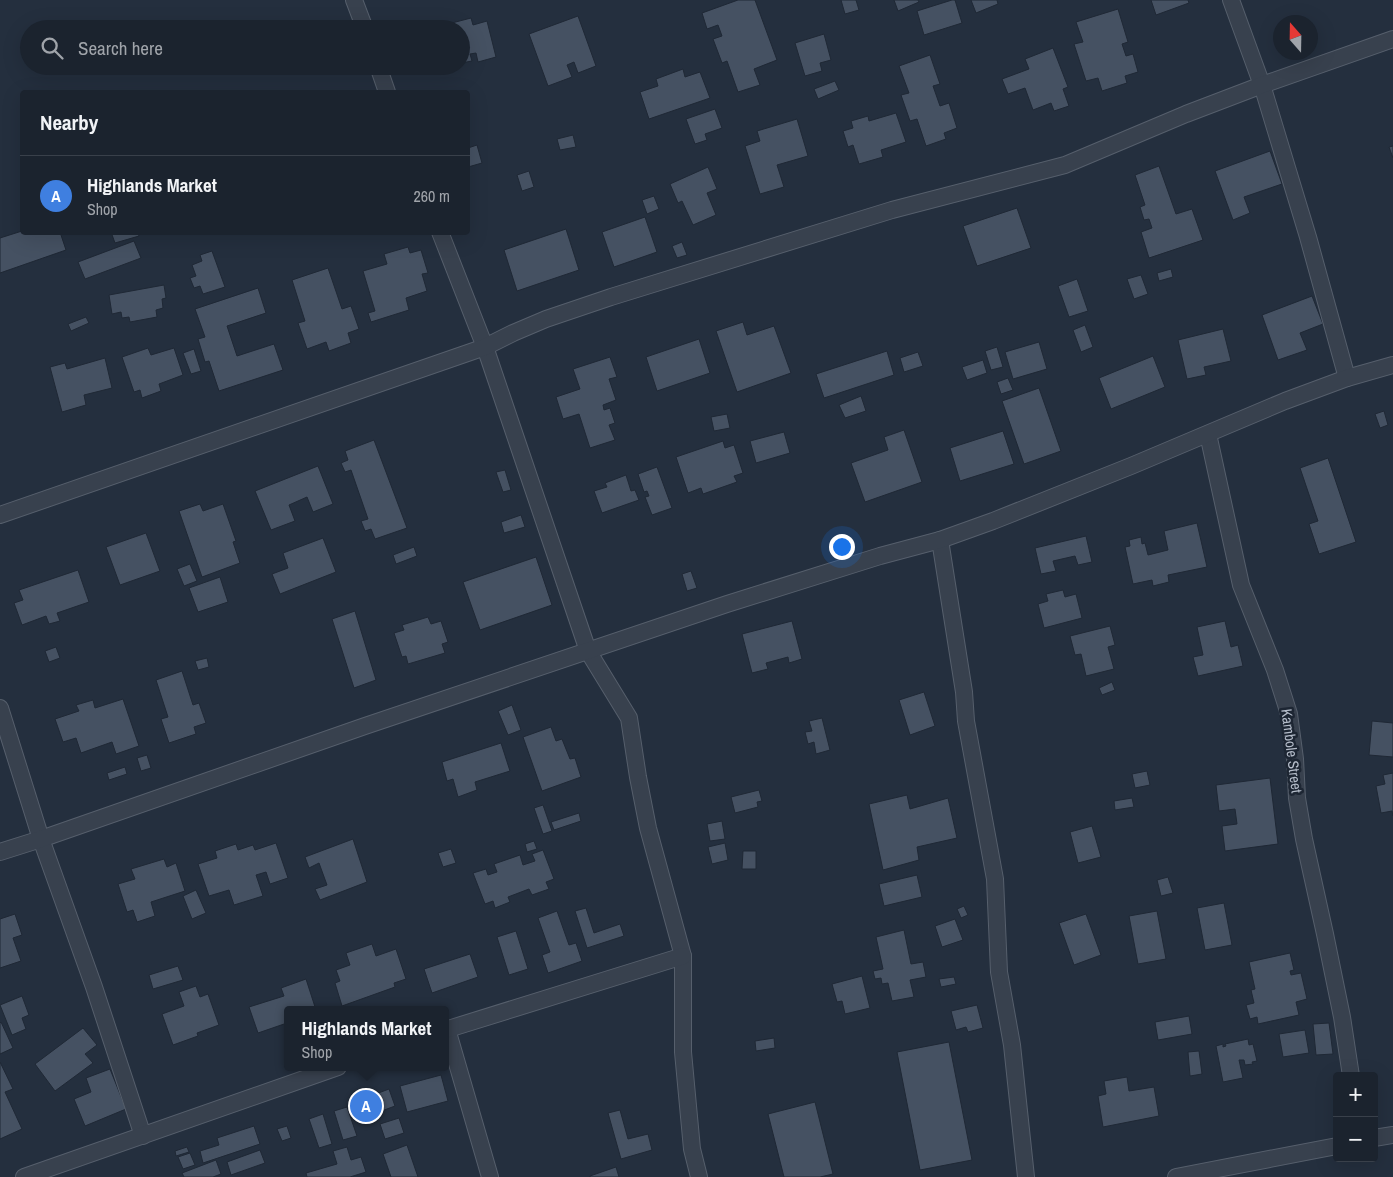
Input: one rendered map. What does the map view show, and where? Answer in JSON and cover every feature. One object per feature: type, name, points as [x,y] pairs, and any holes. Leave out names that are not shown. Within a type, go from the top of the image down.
[{"type":"street","points":[[354,0],[362,20]]},
{"type":"street","points":[[1231,0],[1262,85],[1308,237],[1347,378]]},
{"type":"street","points":[[0,515],[485,348],[513,333],[611,297],[892,210],[1065,165],[1186,114],[1262,85],[1393,40]]},
{"type":"street","points":[[381,75],[386,90]]},
{"type":"street","points":[[441,235],[485,348],[588,651],[629,718],[648,828],[683,956],[683,1052],[692,1150],[699,1177]]},
{"type":"street","points":[[0,852],[588,651],[880,556],[940,540],[1002,518],[1285,401],[1347,378],[1393,365]]},
{"type":"street","name":"Kambole Street","points":[[1208,434],[1241,585],[1275,670],[1289,714],[1304,839],[1342,1017],[1350,1072]]},
{"type":"street","points":[[940,540],[964,692],[966,721],[995,879],[999,972],[1012,1045],[1026,1177]]},
{"type":"street","points":[[0,708],[41,839],[94,987],[143,1136]]},
{"type":"street","points":[[449,1029],[683,956]]},
{"type":"street","points":[[449,1040],[490,1177]]},
{"type":"street","points":[[24,1177],[327,1071]]},
{"type":"street","points":[[1378,1137],[1393,1135]]},
{"type":"street","points":[[1176,1177],[1333,1147]]},
{"type":"building","points":[[738,0],[755,0],[777,60],[754,69],[760,85],[738,92],[727,61],[722,63],[713,39],[722,36],[718,25],[707,29],[702,13]]},
{"type":"building","points":[[841,0],[856,0],[859,10],[845,14]]},
{"type":"building","points":[[894,0],[918,0],[919,2],[898,11]]},
{"type":"building","points":[[955,0],[962,23],[924,35],[917,11]]},
{"type":"building","points":[[971,0],[997,0],[998,4],[976,13]]},
{"type":"building","points":[[1151,0],[1188,0],[1189,3],[1156,15]]},
{"type":"building","points":[[1118,9],[1128,42],[1122,44],[1126,56],[1133,54],[1138,72],[1125,76],[1127,83],[1102,91],[1098,78],[1086,81],[1074,44],[1083,42],[1076,22]]},
{"type":"building","points":[[578,16],[596,66],[578,73],[574,62],[567,65],[572,77],[548,86],[529,34]]},
{"type":"building","points":[[471,18],[473,25],[487,21],[496,57],[478,62],[476,53],[470,54],[470,20],[463,20]]},
{"type":"building","points":[[824,34],[831,60],[820,63],[822,71],[805,76],[795,43]]},
{"type":"building","points":[[1053,48],[1068,87],[1063,89],[1069,106],[1054,111],[1051,103],[1033,110],[1025,88],[1008,94],[1002,79],[1029,69],[1025,59]]},
{"type":"building","points":[[930,55],[940,84],[933,86],[940,106],[949,103],[957,128],[944,133],[946,139],[926,146],[917,119],[910,121],[901,95],[909,93],[899,66]]},
{"type":"building","points":[[683,69],[685,77],[700,72],[710,98],[649,119],[640,92],[658,86],[656,79]]},
{"type":"building","points":[[835,81],[839,90],[818,99],[814,89]]},
{"type":"building","points":[[715,109],[722,128],[705,134],[707,140],[695,144],[686,119]]},
{"type":"building","points":[[896,113],[906,142],[881,150],[883,157],[859,164],[853,145],[848,147],[843,131],[853,128],[851,121],[868,116],[869,121]]},
{"type":"building","points":[[797,119],[808,156],[777,165],[784,187],[760,194],[745,146],[760,141],[757,131]]},
{"type":"building","points":[[573,135],[576,147],[560,150],[557,139]]},
{"type":"building","points":[[477,145],[482,163],[470,166],[470,147]]},
{"type":"building","points":[[1393,146],[1393,158],[1389,147]]},
{"type":"building","points":[[1270,151],[1282,184],[1244,197],[1250,213],[1233,220],[1215,171]]},
{"type":"building","points":[[1159,166],[1176,214],[1192,209],[1203,240],[1149,258],[1141,232],[1152,228],[1149,219],[1144,220],[1140,207],[1145,205],[1135,175]]},
{"type":"building","points":[[708,167],[717,189],[707,193],[716,215],[693,225],[682,201],[678,203],[670,184]]},
{"type":"building","points":[[529,171],[534,187],[522,191],[517,175]]},
{"type":"building","points":[[654,196],[659,209],[647,214],[642,200]]},
{"type":"building","points":[[1017,208],[1031,248],[977,266],[963,226]]},
{"type":"building","points":[[645,217],[657,252],[614,267],[602,232]]},
{"type":"building","points":[[566,229],[579,270],[517,291],[504,250]]},
{"type":"building","points":[[20,232],[20,235],[61,235],[66,250],[0,273],[0,238]]},
{"type":"building","points":[[112,235],[139,235],[139,236],[115,243]]},
{"type":"building","points":[[134,241],[141,258],[85,279],[78,262]]},
{"type":"building","points":[[682,242],[687,255],[677,258],[672,246]]},
{"type":"building","points":[[408,247],[410,253],[421,250],[428,273],[422,274],[427,291],[406,298],[409,310],[371,322],[368,313],[375,311],[363,271],[387,264],[384,254]]},
{"type":"building","points":[[212,251],[225,287],[203,294],[200,286],[194,288],[190,278],[196,276],[192,265],[202,261],[200,255]]},
{"type":"building","points":[[328,268],[342,309],[351,306],[359,329],[348,333],[351,343],[329,351],[326,342],[307,349],[298,323],[305,321],[292,280]]},
{"type":"building","points":[[1171,269],[1173,277],[1159,281],[1157,273]]},
{"type":"building","points":[[1141,275],[1148,294],[1134,299],[1127,279]]},
{"type":"building","points":[[1077,279],[1088,311],[1069,317],[1058,286]]},
{"type":"building","points":[[164,285],[166,298],[162,299],[163,308],[156,310],[157,317],[130,322],[129,317],[122,318],[121,312],[112,314],[109,295]]},
{"type":"building","points":[[258,288],[266,313],[227,326],[237,356],[274,344],[283,370],[219,391],[209,361],[205,362],[198,339],[205,337],[195,309]]},
{"type":"building","points":[[1312,296],[1323,324],[1300,333],[1307,350],[1278,360],[1262,315]]},
{"type":"building","points":[[86,317],[89,323],[71,331],[68,324]]},
{"type":"building","points":[[743,322],[747,335],[774,326],[791,373],[737,392],[716,331]]},
{"type":"building","points":[[1085,325],[1093,347],[1081,352],[1073,330]]},
{"type":"building","points":[[1223,329],[1231,361],[1204,367],[1206,375],[1187,379],[1178,340]]},
{"type":"building","points":[[699,339],[710,373],[657,391],[646,357]]},
{"type":"building","points":[[1039,342],[1047,369],[1013,379],[1005,352]]},
{"type":"building","points":[[997,347],[1003,367],[991,370],[985,351]]},
{"type":"building","points":[[148,348],[151,355],[174,348],[183,375],[159,384],[161,391],[142,398],[140,390],[134,392],[122,357]]},
{"type":"building","points":[[194,349],[201,371],[191,374],[183,353]]},
{"type":"building","points":[[887,351],[894,375],[824,398],[816,374]]},
{"type":"building","points":[[918,352],[923,366],[904,372],[900,358]]},
{"type":"building","points":[[1153,356],[1165,387],[1111,409],[1099,378]]},
{"type":"building","points":[[610,357],[617,377],[609,379],[616,400],[603,405],[604,410],[610,408],[615,423],[609,425],[615,440],[590,448],[579,414],[563,419],[556,397],[580,389],[573,369]]},
{"type":"building","points":[[105,358],[112,388],[84,395],[86,405],[62,412],[50,367],[65,363],[67,369]]},
{"type":"building","points":[[983,360],[987,373],[967,380],[962,367]]},
{"type":"building","points":[[1008,378],[1013,390],[1001,394],[997,382]]},
{"type":"building","points":[[1039,388],[1061,451],[1024,464],[1002,401]]},
{"type":"building","points":[[861,396],[866,411],[845,418],[839,405]]},
{"type":"building","points":[[1384,411],[1388,425],[1380,428],[1375,414]]},
{"type":"building","points":[[727,414],[730,428],[714,431],[711,417]]},
{"type":"building","points":[[904,430],[922,482],[865,502],[851,463],[888,450],[884,437]]},
{"type":"building","points":[[1003,431],[1014,464],[960,481],[950,448]]},
{"type":"building","points":[[784,432],[790,453],[756,463],[750,441]]},
{"type":"building","points":[[374,440],[407,528],[375,539],[371,529],[365,531],[361,521],[368,519],[351,470],[345,472],[341,463],[348,460],[345,451]]},
{"type":"building","points":[[723,441],[725,448],[734,445],[743,473],[734,476],[737,482],[703,494],[701,488],[688,493],[676,457]]},
{"type":"building","points":[[1328,458],[1356,542],[1319,554],[1309,524],[1318,521],[1300,468]]},
{"type":"building","points":[[318,466],[333,504],[313,512],[307,497],[289,505],[295,521],[271,530],[255,491]]},
{"type":"building","points":[[657,467],[672,508],[652,515],[645,497],[649,496],[647,491],[644,492],[638,474]]},
{"type":"building","points":[[505,470],[511,490],[503,492],[496,472]]},
{"type":"building","points":[[626,475],[631,491],[635,490],[639,500],[602,513],[594,491],[607,487],[605,483]]},
{"type":"building","points":[[200,504],[203,511],[223,504],[236,541],[233,542],[240,563],[202,577],[179,511]]},
{"type":"building","points":[[521,515],[525,527],[504,533],[501,522]]},
{"type":"building","points":[[1197,523],[1207,567],[1168,575],[1169,582],[1153,586],[1152,580],[1133,584],[1125,547],[1130,546],[1129,540],[1141,537],[1142,544],[1145,543],[1148,555],[1168,550],[1164,531]]},
{"type":"building","points":[[146,533],[160,571],[120,585],[106,547]]},
{"type":"building","points":[[1086,536],[1092,562],[1078,565],[1075,556],[1053,561],[1056,571],[1041,574],[1035,548]]},
{"type":"building","points":[[323,538],[336,572],[280,594],[272,574],[288,568],[283,553]]},
{"type":"building","points":[[414,547],[417,556],[396,564],[393,555]]},
{"type":"building","points":[[536,557],[552,605],[480,630],[463,582]]},
{"type":"building","points":[[190,564],[197,581],[184,586],[177,569]]},
{"type":"building","points":[[78,570],[89,602],[57,613],[60,621],[49,624],[46,616],[22,625],[14,603],[23,600],[19,590]]},
{"type":"building","points":[[691,571],[697,588],[687,591],[682,574]]},
{"type":"building","points":[[220,577],[228,602],[198,612],[189,588]]},
{"type":"building","points":[[1063,590],[1065,597],[1076,594],[1082,618],[1044,628],[1038,604],[1048,601],[1046,594]]},
{"type":"building","points":[[355,611],[376,680],[354,688],[332,619]]},
{"type":"building","points":[[428,617],[431,624],[441,621],[448,642],[442,644],[445,653],[408,664],[406,656],[402,657],[394,633],[404,630],[402,625]]},
{"type":"building","points":[[792,621],[802,659],[789,663],[788,657],[766,663],[768,669],[752,673],[742,634]]},
{"type":"building","points":[[1225,621],[1231,647],[1238,645],[1243,666],[1198,676],[1193,657],[1203,655],[1197,627]]},
{"type":"building","points":[[1110,626],[1115,645],[1108,647],[1114,669],[1086,676],[1081,654],[1075,655],[1070,636]]},
{"type":"building","points":[[56,647],[60,658],[49,662],[45,651]]},
{"type":"building","points":[[207,658],[209,667],[198,670],[195,661]]},
{"type":"building","points":[[182,671],[193,705],[199,703],[206,723],[194,727],[196,734],[169,743],[161,719],[168,717],[156,680]]},
{"type":"building","points":[[1112,682],[1115,690],[1102,695],[1099,688]]},
{"type":"building","points":[[924,692],[935,726],[910,735],[899,700]]},
{"type":"building","points":[[123,699],[139,746],[116,754],[112,742],[81,753],[76,738],[63,742],[55,719],[79,711],[76,705],[93,700],[95,708]]},
{"type":"building","points":[[512,705],[521,730],[508,735],[498,711]]},
{"type":"building","points":[[822,718],[830,750],[816,754],[814,742],[808,744],[805,732],[812,731],[809,721]]},
{"type":"building","points":[[1372,721],[1393,723],[1393,757],[1369,755]]},
{"type":"building","points":[[551,727],[556,741],[562,739],[570,759],[575,758],[581,777],[542,791],[523,737]]},
{"type":"building","points":[[501,743],[510,771],[475,782],[477,790],[458,797],[453,779],[447,781],[442,762]]},
{"type":"building","points":[[147,755],[151,768],[141,771],[137,758]]},
{"type":"building","points":[[125,767],[127,774],[109,780],[107,773]]},
{"type":"building","points":[[1147,771],[1150,785],[1135,788],[1132,774]]},
{"type":"building","points":[[1393,773],[1393,816],[1392,811],[1381,813],[1376,786],[1385,784],[1383,775]]},
{"type":"building","points":[[1270,778],[1278,844],[1225,851],[1222,826],[1237,824],[1235,809],[1219,811],[1216,785]]},
{"type":"building","points":[[759,790],[762,801],[757,802],[758,807],[735,813],[731,797]]},
{"type":"building","points":[[907,795],[910,809],[948,798],[957,838],[917,847],[919,860],[883,870],[869,804]]},
{"type":"building","points":[[1132,798],[1134,807],[1115,810],[1114,801]]},
{"type":"building","points":[[543,805],[552,831],[543,834],[534,808]]},
{"type":"building","points":[[579,813],[581,821],[554,830],[551,822]]},
{"type":"building","points":[[722,821],[725,839],[710,841],[707,824]]},
{"type":"building","points":[[1092,826],[1101,857],[1078,863],[1070,832]]},
{"type":"building","points":[[353,839],[367,882],[320,900],[315,889],[327,885],[319,863],[309,868],[305,857]]},
{"type":"building","points":[[534,841],[537,849],[527,852],[525,844]]},
{"type":"building","points":[[276,843],[288,878],[270,884],[266,872],[256,875],[263,896],[234,905],[229,890],[209,896],[198,864],[217,858],[215,851],[236,844],[238,850],[253,845],[255,850]]},
{"type":"building","points":[[725,843],[728,860],[712,864],[708,847]]},
{"type":"building","points":[[451,849],[456,863],[443,867],[438,853]]},
{"type":"building","points":[[543,850],[554,879],[546,882],[549,889],[532,895],[529,889],[508,897],[510,902],[495,908],[493,901],[485,904],[473,873],[486,869],[488,875],[497,872],[494,864],[520,855],[523,865],[535,861],[532,854]]},
{"type":"building","points":[[743,851],[756,851],[756,869],[742,869]]},
{"type":"building","points":[[164,859],[167,867],[176,863],[185,891],[151,902],[155,916],[137,922],[133,910],[127,912],[118,884],[135,879],[131,869]]},
{"type":"building","points":[[917,875],[922,897],[884,906],[879,884]]},
{"type":"building","points":[[1168,877],[1173,893],[1161,896],[1157,880]]},
{"type":"building","points":[[196,890],[206,913],[192,919],[183,896]]},
{"type":"building","points":[[1224,903],[1232,945],[1205,950],[1197,908]]},
{"type":"building","points":[[964,906],[968,915],[961,918],[957,909]]},
{"type":"building","points":[[586,908],[594,933],[620,924],[624,936],[587,948],[575,911]]},
{"type":"building","points":[[557,911],[569,945],[576,943],[582,961],[548,973],[542,955],[550,952],[538,918]]},
{"type":"building","points":[[1157,911],[1166,959],[1138,964],[1129,916]]},
{"type":"building","points":[[15,914],[22,935],[13,938],[21,961],[0,968],[0,919]]},
{"type":"building","points":[[1086,914],[1101,955],[1074,965],[1059,923]]},
{"type":"building","points":[[955,919],[963,940],[942,947],[935,926]]},
{"type":"building","points":[[904,930],[911,964],[923,962],[926,977],[910,980],[914,997],[892,1001],[888,983],[882,984],[881,978],[875,979],[873,971],[883,969],[876,937]]},
{"type":"building","points":[[516,931],[528,969],[509,975],[497,937]]},
{"type":"building","points":[[372,944],[376,956],[396,949],[406,979],[394,983],[395,987],[342,1006],[335,983],[340,981],[336,970],[350,965],[346,953]]},
{"type":"building","points":[[1290,953],[1294,970],[1290,971],[1291,975],[1301,973],[1307,999],[1296,1002],[1299,1015],[1258,1024],[1257,1017],[1250,1019],[1246,1005],[1254,1003],[1251,990],[1255,989],[1249,962]]},
{"type":"building","points":[[470,954],[478,977],[432,993],[424,969]]},
{"type":"building","points":[[178,966],[183,980],[153,989],[149,975]]},
{"type":"building","points":[[862,976],[870,1008],[845,1014],[842,1001],[837,1002],[832,984]]},
{"type":"building","points":[[954,977],[956,984],[941,987],[939,979]]},
{"type":"building","points":[[306,979],[315,1006],[284,1006],[284,1024],[258,1033],[249,1007],[284,996],[281,988]]},
{"type":"building","points":[[196,986],[200,997],[208,994],[219,1025],[197,1033],[198,1036],[173,1045],[162,1014],[184,1006],[179,992]]},
{"type":"building","points":[[22,996],[29,1015],[22,1018],[26,1029],[12,1035],[0,1005]]},
{"type":"building","points":[[977,1005],[983,1028],[968,1032],[966,1027],[956,1030],[951,1011]]},
{"type":"building","points":[[1189,1016],[1192,1034],[1158,1040],[1155,1022]]},
{"type":"building","points":[[0,1023],[13,1048],[0,1054]]},
{"type":"building","points":[[1329,1023],[1333,1054],[1316,1055],[1313,1024]]},
{"type":"building","points":[[83,1028],[97,1045],[85,1054],[93,1063],[55,1091],[35,1064]]},
{"type":"building","points":[[1305,1030],[1309,1053],[1283,1057],[1279,1034]]},
{"type":"building","points":[[774,1038],[775,1048],[756,1051],[755,1041]]},
{"type":"building","points":[[1248,1039],[1249,1045],[1253,1044],[1257,1061],[1252,1062],[1253,1064],[1245,1065],[1244,1060],[1239,1060],[1243,1078],[1223,1082],[1216,1046],[1223,1044],[1223,1047],[1226,1046],[1225,1044]]},
{"type":"building","points":[[949,1042],[972,1160],[920,1170],[897,1052]]},
{"type":"building","points":[[1199,1051],[1202,1074],[1190,1076],[1188,1052]]},
{"type":"building","points":[[0,1062],[13,1089],[5,1092],[22,1129],[0,1139]]},
{"type":"building","points":[[110,1069],[126,1109],[85,1126],[74,1099],[91,1092],[86,1078]]},
{"type":"building","points":[[441,1075],[448,1101],[407,1112],[400,1086]]},
{"type":"building","points":[[1127,1077],[1129,1091],[1154,1087],[1159,1116],[1103,1127],[1098,1096],[1106,1094],[1104,1081]]},
{"type":"building","points":[[389,1089],[395,1106],[379,1112],[373,1095]]},
{"type":"building","points":[[815,1102],[833,1174],[820,1177],[784,1177],[768,1114]]},
{"type":"building","points":[[347,1107],[357,1136],[343,1140],[334,1111]]},
{"type":"building","points":[[620,1110],[628,1139],[648,1134],[652,1150],[621,1159],[608,1113]]},
{"type":"building","points":[[323,1114],[332,1144],[319,1148],[309,1119]]},
{"type":"building","points":[[399,1118],[404,1133],[385,1139],[380,1124]]},
{"type":"building","points":[[254,1126],[260,1144],[203,1163],[200,1151],[219,1145],[217,1138]]},
{"type":"building","points":[[287,1126],[291,1138],[282,1141],[277,1129]]},
{"type":"building","points":[[407,1145],[418,1177],[391,1177],[383,1154]]},
{"type":"building","points":[[187,1147],[189,1152],[176,1156],[175,1151]]},
{"type":"building","points":[[347,1147],[351,1160],[361,1157],[366,1172],[350,1177],[307,1177],[306,1173],[337,1164],[333,1151]]},
{"type":"building","points":[[260,1150],[265,1163],[231,1175],[227,1162]]},
{"type":"building","points":[[190,1153],[195,1165],[183,1169],[178,1157]]},
{"type":"building","points":[[216,1160],[221,1174],[213,1177],[184,1177],[182,1173]]},
{"type":"building","points":[[616,1167],[619,1177],[590,1177],[590,1176]]},
{"type":"place","name":"Highlands Market","points":[[366,1106]]}]
